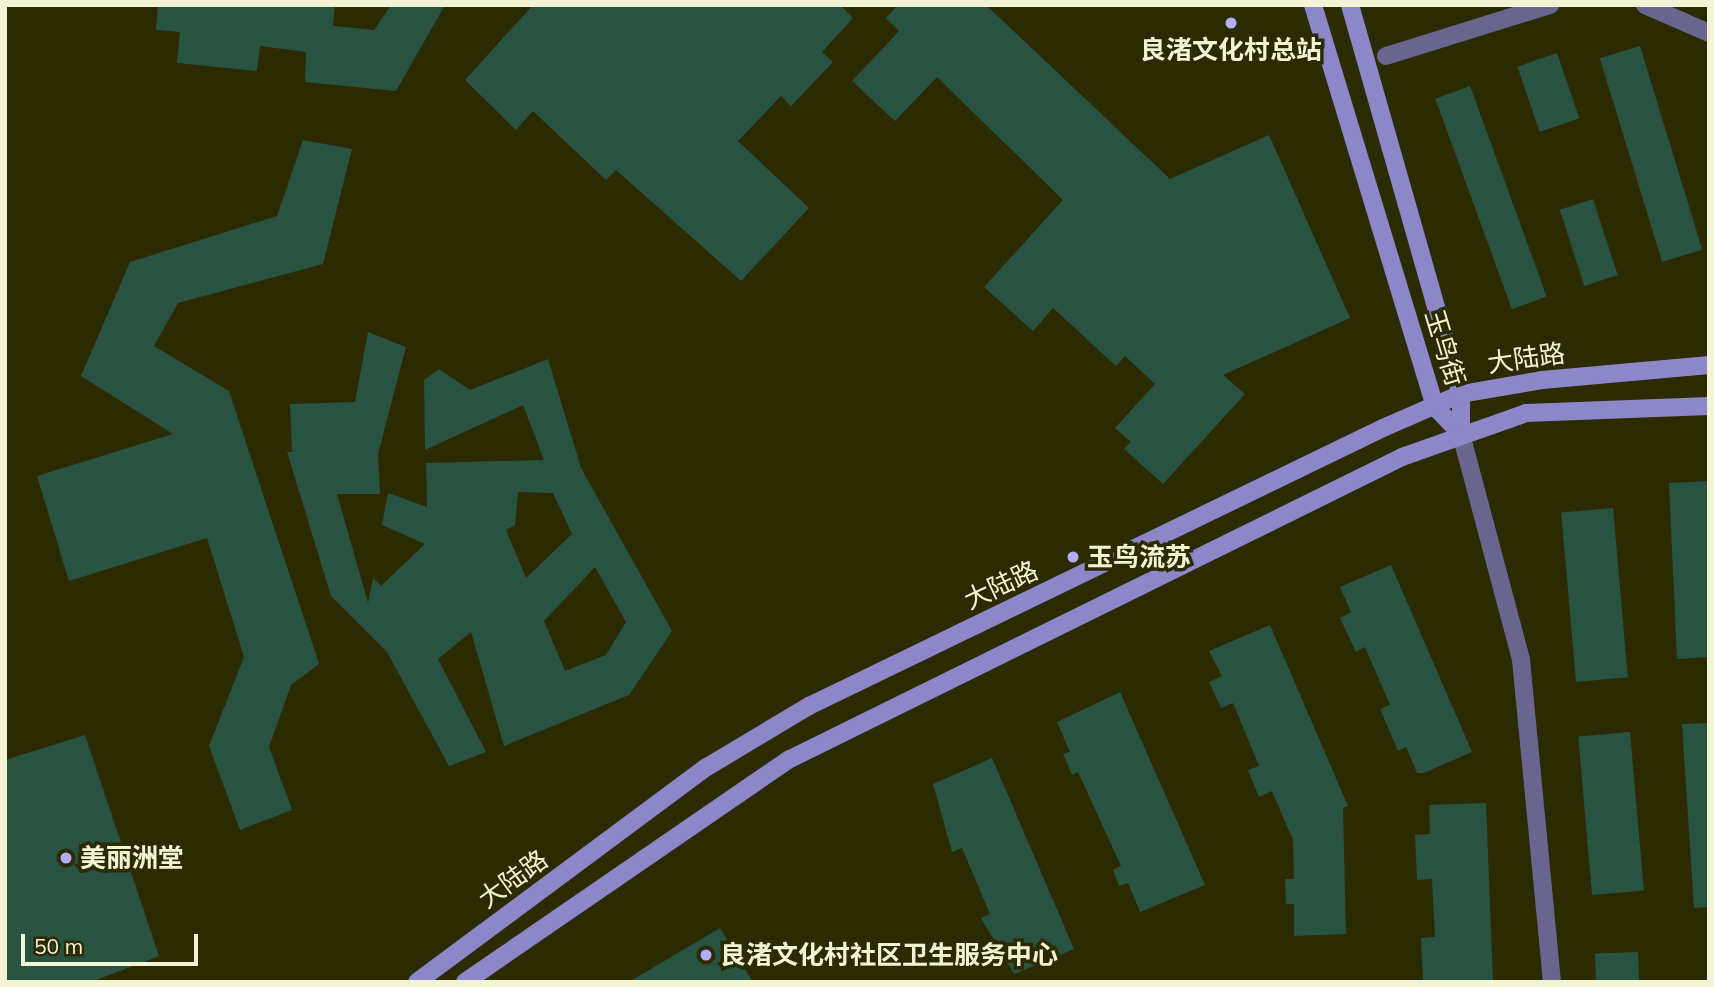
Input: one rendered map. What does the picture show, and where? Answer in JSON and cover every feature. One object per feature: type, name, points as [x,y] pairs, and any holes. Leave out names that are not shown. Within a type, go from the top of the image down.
[{"type":"main road","name":"玉鸟街","points":[[1313,5],[1435,407],[1461,434]]},
{"type":"main road","name":"玉鸟街","points":[[1350,5],[1461,394],[1461,434]]},
{"type":"main road","name":"大陆路","points":[[417,982],[707,767],[809,706],[1461,394],[1709,365]]},
{"type":"main road","name":"大陆路","points":[[465,982],[790,759],[1461,434],[1526,413],[1709,406]]},
{"type":"street","points":[[1386,55],[1550,5]]},
{"type":"street","points":[[1645,5],[1709,33]]},
{"type":"street","points":[[1461,434],[1521,660],[1552,982]]},
{"type":"building","points":[[158,5],[335,5],[333,26],[374,30],[391,5],[445,5],[396,91],[305,82],[306,52],[260,46],[257,71],[177,63],[180,32],[156,30]]},
{"type":"building","points":[[533,5],[840,5],[853,18],[822,52],[833,62],[791,106],[781,96],[738,141],[809,208],[741,281],[616,170],[606,180],[533,111],[516,130],[465,80]]},
{"type":"building","points":[[898,5],[986,5],[1170,179],[1269,135],[1350,318],[1223,375],[1245,394],[1163,484],[1124,449],[1131,442],[1115,428],[1155,384],[1125,356],[1116,366],[1053,308],[1033,331],[984,287],[1063,200],[937,77],[895,121],[852,81],[899,31],[886,18]]},
{"type":"building","points":[[1640,46],[1702,250],[1662,262],[1600,58]]},
{"type":"building","points":[[1557,53],[1579,118],[1540,132],[1517,67]]},
{"type":"building","points":[[1470,86],[1547,296],[1512,309],[1435,99]]},
{"type":"building","points":[[303,140],[352,149],[323,264],[178,303],[154,346],[229,391],[319,664],[291,685],[269,747],[292,810],[240,830],[209,746],[244,657],[207,538],[69,581],[37,476],[173,434],[81,376],[130,262],[277,216]]},
{"type":"building","points":[[1593,199],[1618,275],[1584,286],[1560,210]]},
{"type":"building","points":[[368,332],[406,347],[378,454],[380,494],[337,494],[368,603],[373,578],[381,586],[425,544],[382,525],[388,493],[427,507],[426,463],[544,460],[523,405],[425,450],[424,380],[439,369],[470,390],[548,359],[581,468],[672,631],[629,695],[504,746],[471,632],[438,659],[486,752],[449,766],[387,652],[331,596],[287,452],[292,452],[290,404],[355,402]],"holes":[[[518,492],[553,493],[572,534],[526,578],[506,530],[515,525]],[[595,567],[626,622],[606,655],[565,671],[544,621]]]},
{"type":"building","points":[[1709,481],[1709,657],[1677,659],[1669,483]]},
{"type":"building","points":[[1613,508],[1628,677],[1576,682],[1561,513]]},
{"type":"building","points":[[1391,565],[1472,752],[1424,773],[1417,773],[1406,747],[1398,751],[1380,709],[1390,705],[1365,647],[1356,652],[1340,618],[1351,612],[1340,587]]},
{"type":"building","points":[[1270,625],[1348,806],[1343,808],[1346,934],[1294,936],[1294,904],[1286,904],[1285,879],[1294,879],[1293,840],[1272,791],[1259,797],[1248,770],[1259,766],[1233,703],[1221,708],[1209,682],[1222,676],[1209,651]]},
{"type":"building","points":[[1120,692],[1205,885],[1140,912],[1128,883],[1119,886],[1113,870],[1121,866],[1078,772],[1072,775],[1063,754],[1070,752],[1057,722]]},
{"type":"building","points":[[1709,723],[1709,907],[1694,908],[1682,724]]},
{"type":"building","points":[[1630,732],[1644,890],[1592,895],[1578,737]]},
{"type":"building","name":"美丽洲堂","points":[[85,735],[159,956],[91,982],[5,982],[5,760]]},
{"type":"building","points":[[992,758],[1074,949],[1014,974],[981,918],[990,914],[962,848],[952,852],[933,784]]},
{"type":"building","points":[[1486,803],[1493,982],[1423,980],[1421,938],[1435,937],[1432,879],[1417,880],[1415,835],[1430,834],[1429,805]]},
{"type":"building","name":"良渚文化村社区卫生服务中心","points":[[720,928],[753,982],[629,982]]},
{"type":"building","points":[[1638,952],[1639,982],[1596,982],[1595,954]]},
{"type":"place","name":"良渚文化村总站","points":[[1231,23]]},
{"type":"place","name":"玉鸟流苏","points":[[1073,557]]},
{"type":"place","name":"美丽洲堂","points":[[66,858]]},
{"type":"place","name":"良渚文化村社区卫生服务中心","points":[[706,955]]}]
